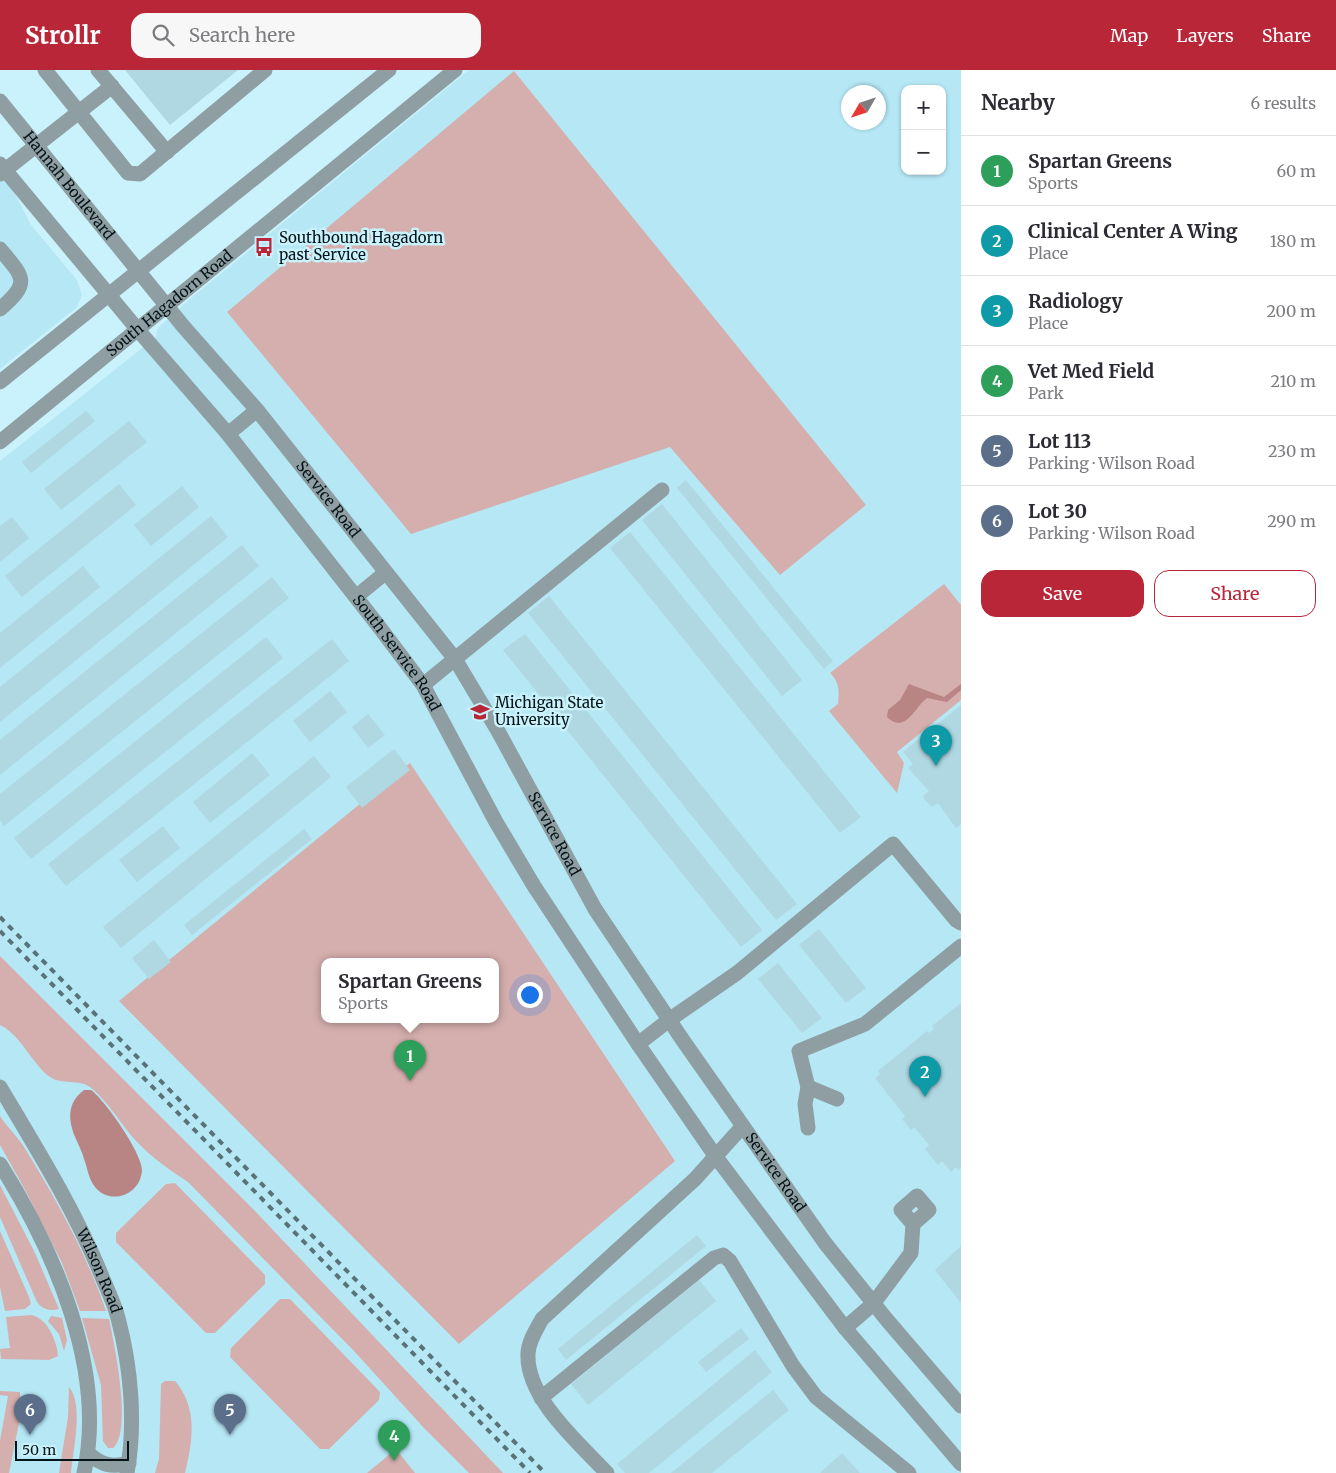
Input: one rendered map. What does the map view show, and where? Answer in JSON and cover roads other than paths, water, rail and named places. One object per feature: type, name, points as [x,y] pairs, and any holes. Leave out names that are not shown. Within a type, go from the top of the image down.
[{"type":"street","points":[[45,70],[128,173],[140,174],[265,70]]},
{"type":"street","points":[[98,70],[167,152]]},
{"type":"street","points":[[0,382],[389,70]]},
{"type":"street","points":[[435,86],[438,70]]},
{"type":"street","name":"South Hagadorn Road","points":[[0,442],[455,70]]},
{"type":"street","points":[[108,295],[2,169],[112,86]]},
{"type":"street","name":"Hannah Boulevard","points":[[0,101],[138,270]]},
{"type":"street","points":[[0,249],[18,270],[21,281],[16,296],[0,309]]},
{"type":"street","name":"Service Road","points":[[138,270],[257,410],[455,659],[498,731],[595,909],[669,1020],[742,1127],[825,1243],[873,1304],[961,1406]]},
{"type":"street","name":"South Service Road","points":[[108,295],[228,434],[357,596],[422,685],[496,822],[638,1044]]},
{"type":"street","points":[[228,434],[257,410]]},
{"type":"street","points":[[422,685],[662,490]]},
{"type":"street","points":[[357,596],[385,573]]},
{"type":"street","points":[[961,923],[956,920],[893,844],[737,973],[638,1044],[716,1157],[797,1267],[845,1328],[961,1464]]},
{"type":"street","points":[[808,1128],[805,1104],[808,1087],[799,1050],[865,1024],[961,946]]},
{"type":"street","name":"Wilson Road","points":[[0,1087],[35,1145],[93,1254],[118,1316],[130,1379],[128,1468]]},
{"type":"street","points":[[808,1087],[837,1099]]},
{"type":"street","points":[[0,1102],[12,1121],[35,1145]]},
{"type":"street","points":[[607,1473],[541,1398],[533,1383],[528,1353],[542,1319],[688,1186],[742,1127]]},
{"type":"street","points":[[0,1164],[13,1185],[54,1268],[78,1332],[85,1377],[88,1453],[84,1473]]},
{"type":"street","points":[[845,1328],[873,1304],[910,1253],[913,1224]]},
{"type":"street","points":[[541,1398],[714,1258],[723,1255],[730,1261],[793,1366],[816,1397],[909,1473]]},
{"type":"street","points":[[88,1453],[97,1462],[128,1468]]},
{"type":"railway","points":[[0,917],[545,1473]]},
{"type":"railway","points":[[0,931],[530,1473]]},
{"type":"place","name":"Southbound Hagadorn past Service","points":[[264,247]]},
{"type":"place","name":"Michigan State University","points":[[480,712]]},
{"type":"place","name":"Radiology","points":[[936,766]]},
{"type":"place","name":"Spartan Greens","points":[[410,1081]]},
{"type":"place","name":"Clinical Center A Wing","points":[[925,1097]]},
{"type":"place","name":"Lot 30","points":[[30,1435]]},
{"type":"place","name":"Lot 113","points":[[230,1435]]},
{"type":"place","name":"Vet Med Field","points":[[394,1461]]}]
